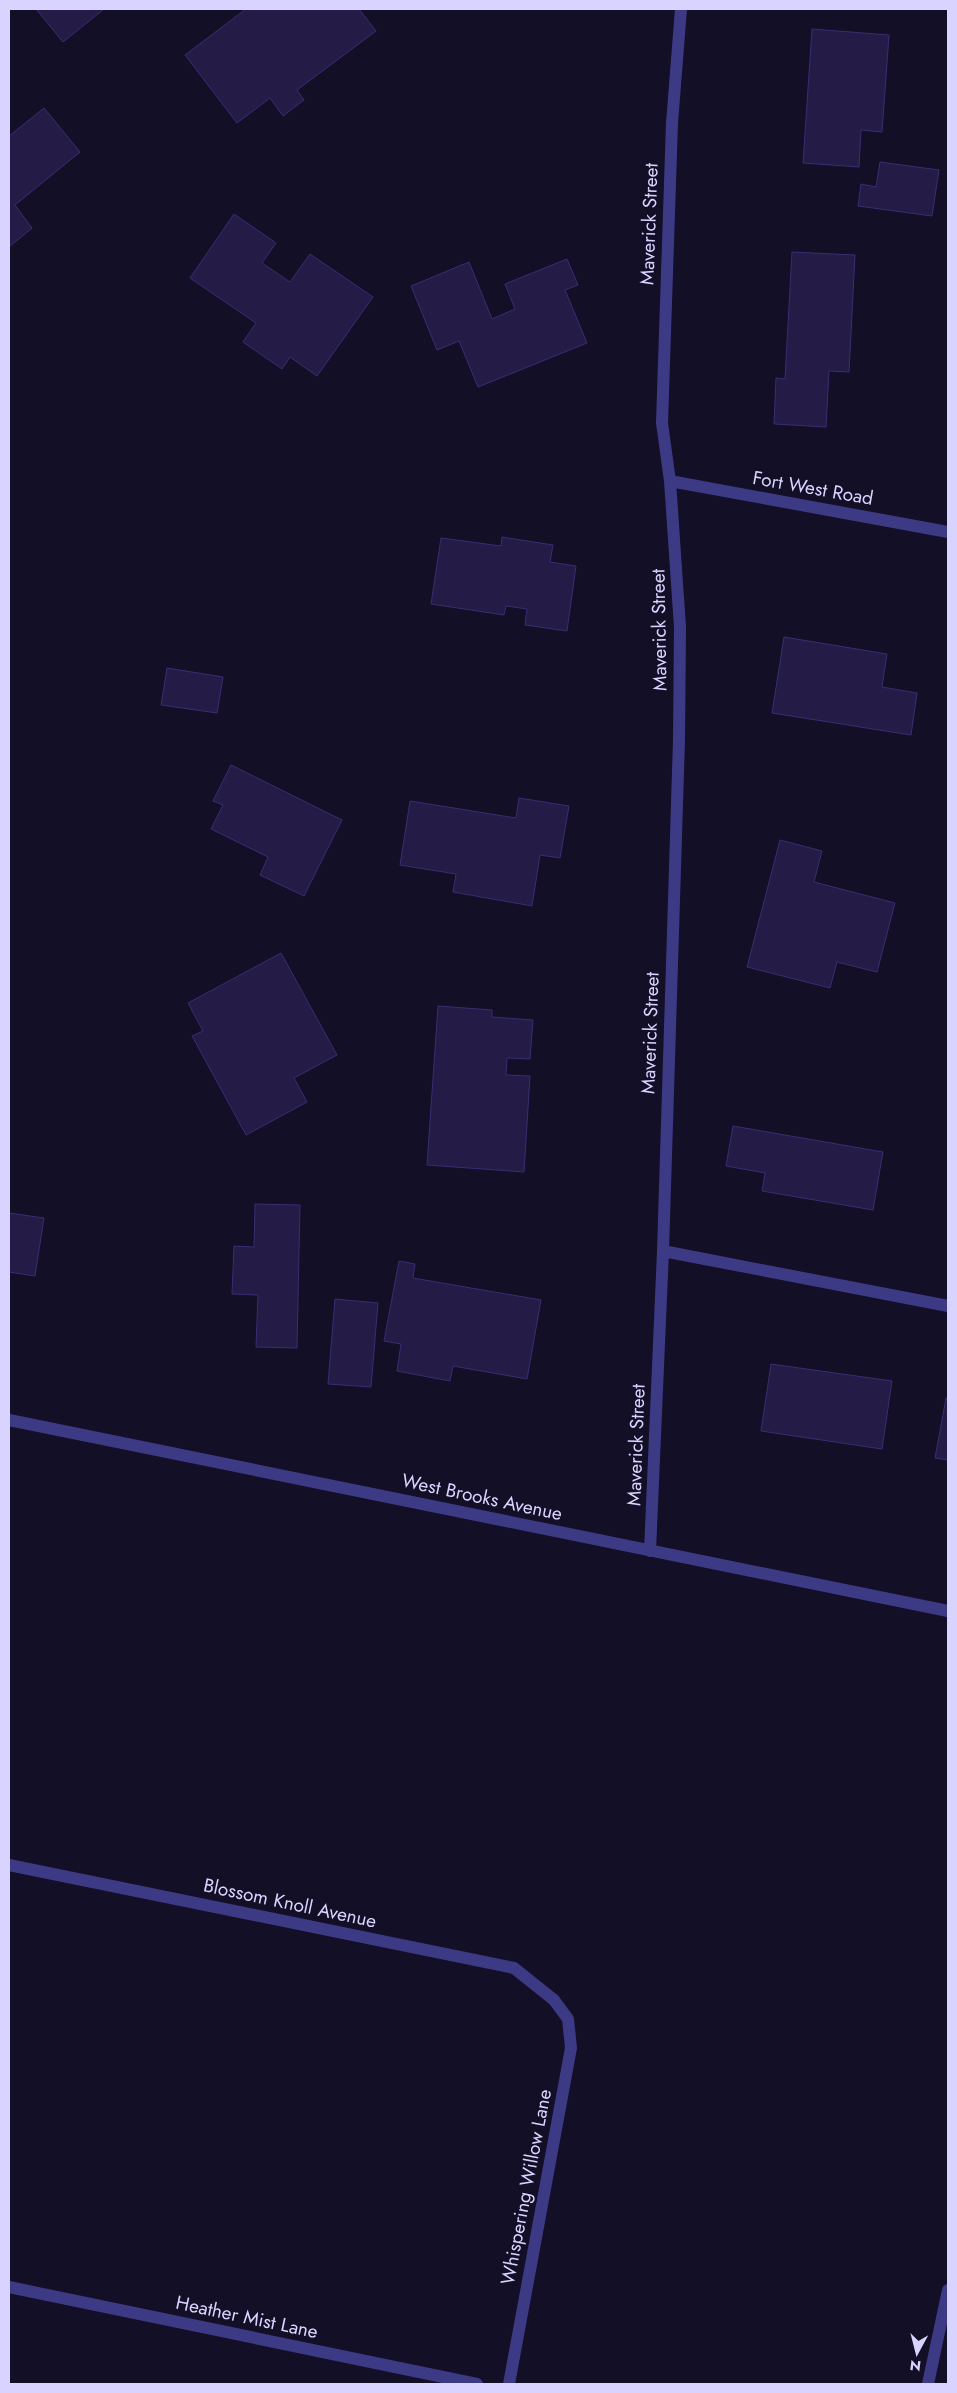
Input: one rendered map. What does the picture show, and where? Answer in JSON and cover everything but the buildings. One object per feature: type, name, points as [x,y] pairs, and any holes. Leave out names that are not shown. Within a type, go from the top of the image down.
[{"type":"street","name":"Maverick Street","points":[[650,1551],[663,1251],[680,627],[670,481],[662,423],[672,123],[681,9]]},
{"type":"street","name":"Fort West Road","points":[[670,481],[948,532]]},
{"type":"street","points":[[663,1251],[948,1306]]},
{"type":"street","name":"West Brooks Avenue","points":[[9,1420],[948,1611]]},
{"type":"street","name":"Blossom Knoll Avenue","points":[[9,1865],[514,1968],[554,2000]]},
{"type":"street","name":"Whispering Willow Lane","points":[[509,2384],[571,2048],[568,2019],[554,2000]]},
{"type":"street","name":"Heather Mist Lane","points":[[9,2287],[477,2384]]},
{"type":"street","points":[[928,2384],[948,2290]]}]
